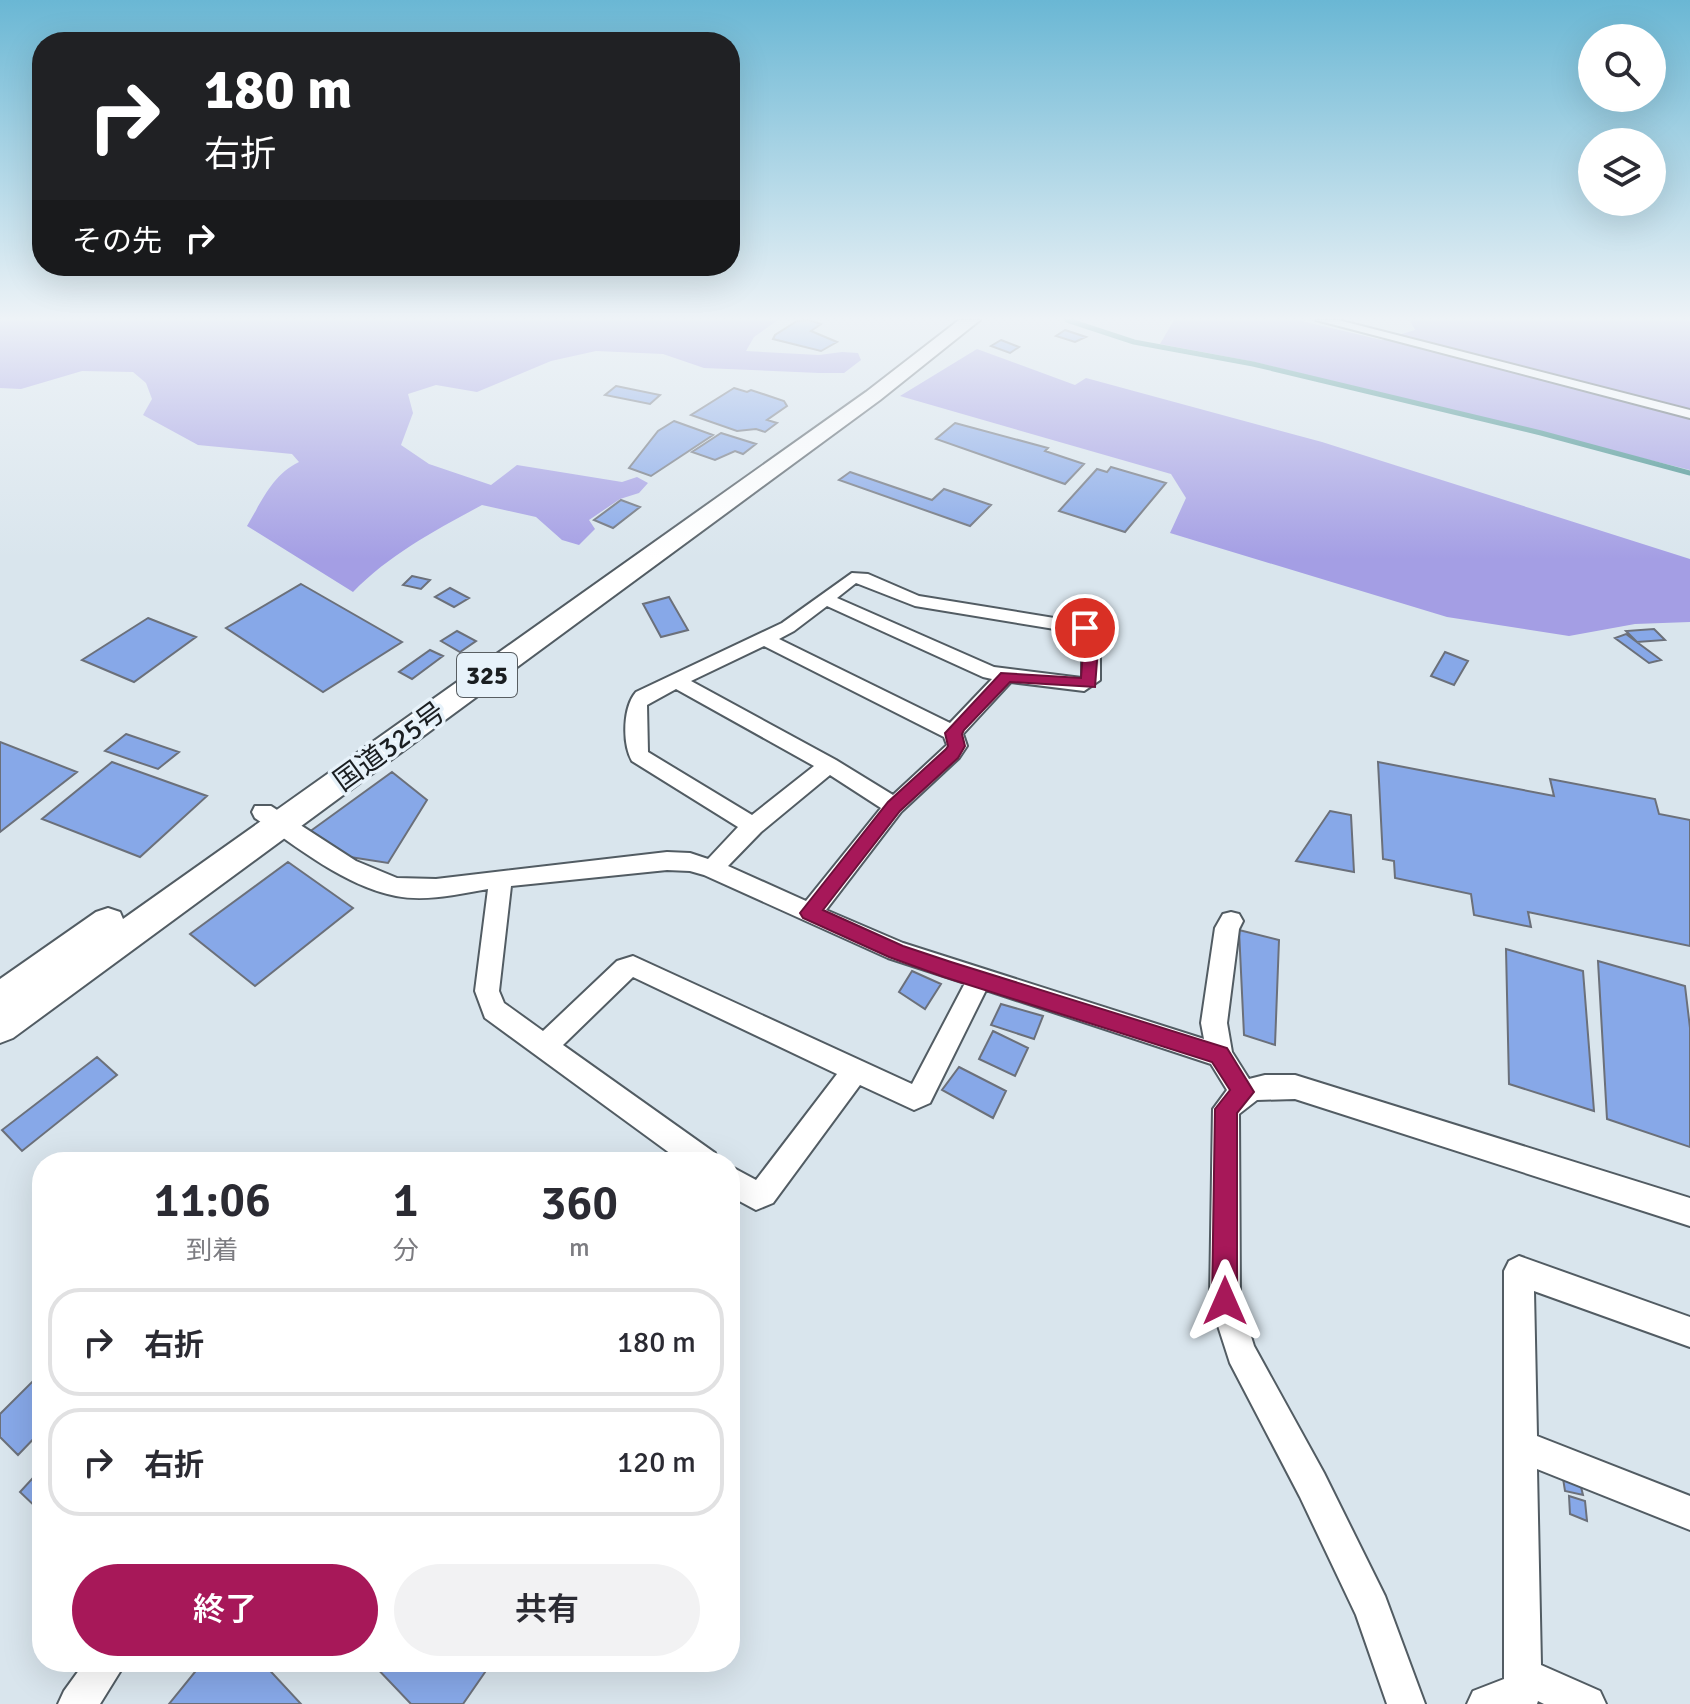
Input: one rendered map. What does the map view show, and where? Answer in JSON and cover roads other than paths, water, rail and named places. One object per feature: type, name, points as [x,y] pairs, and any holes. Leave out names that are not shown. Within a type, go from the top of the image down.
[{"type":"highway","name":"国道325号","points":[[0,1027],[272,818],[844,400]]},
{"type":"highway","name":"国道325号","points":[[0,999],[272,818],[868,400]]},
{"type":"street","points":[[1636,400],[1690,414]]},
{"type":"street","points":[[1660,400],[1690,407]]},
{"type":"street","points":[[753,826],[636,753],[640,729],[639,700],[788,627],[826,599],[858,577],[915,601],[1090,631],[1089,684],[985,671],[826,599]]},
{"type":"street","points":[[765,639],[953,733],[957,746],[894,806],[810,913]]},
{"type":"street","points":[[953,733],[1006,676]]},
{"type":"street","points":[[676,681],[829,765],[894,806]]},
{"type":"street","points":[[712,869],[753,826],[829,765]]},
{"type":"street","points":[[272,818],[344,863],[392,886],[430,888],[667,861],[690,862],[896,951],[1220,1055]]},
{"type":"street","points":[[501,878],[488,1002],[494,1010],[691,1152]]},
{"type":"street","points":[[1231,921],[1227,928],[1214,1023],[1220,1055],[1243,1092]]},
{"type":"street","points":[[545,1046],[626,968],[633,966],[914,1098],[921,1094],[979,980]]},
{"type":"street","points":[[740,1187],[756,1196],[763,1193],[855,1071]]},
{"type":"street","points":[[1406,1704],[1372,1609],[1312,1485],[1241,1352],[1225,1301],[1226,1109],[1243,1092],[1260,1086],[1295,1087],[1690,1212]]},
{"type":"street","points":[[1486,1704],[1523,1692],[1519,1271],[1690,1332]]},
{"type":"street","points":[[1521,1446],[1690,1513]]},
{"type":"street","points":[[77,1704],[101,1672]]},
{"type":"street","points":[[1523,1676],[1587,1704]]},
{"type":"waterway","points":[[1401,400],[1690,473]]}]
